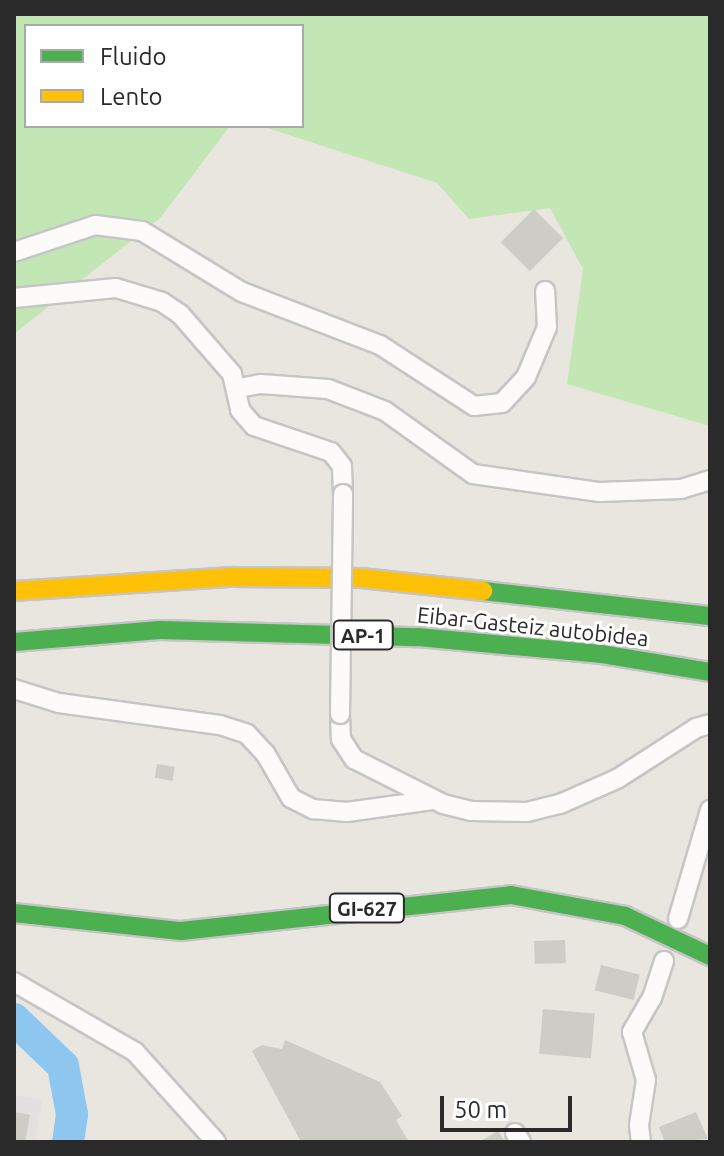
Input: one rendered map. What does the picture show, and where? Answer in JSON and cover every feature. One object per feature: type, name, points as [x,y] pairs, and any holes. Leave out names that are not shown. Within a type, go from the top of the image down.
[{"type":"main road","name":"Eibar-Gasteiz autobidea","points":[[14,591],[233,577],[361,578],[710,616]]},
{"type":"main road","name":"Eibar-Gasteiz autobidea","points":[[14,642],[160,630],[418,637],[602,654],[710,672]]},
{"type":"main road","name":"GI-627","points":[[14,913],[181,931],[469,896],[511,895],[551,898],[625,916],[710,956]]},
{"type":"street","points":[[14,252],[95,225],[142,231],[242,292],[380,345],[474,406],[502,403],[526,377],[547,327],[545,291]]},
{"type":"street","points":[[14,298],[116,288],[143,294],[180,314],[238,388],[240,410],[254,426],[331,452],[342,466],[341,739],[354,759],[434,800],[471,811],[542,810],[617,779],[696,728],[710,724]]},
{"type":"street","points":[[238,388],[261,384],[328,389],[385,411],[473,474],[600,492],[681,489],[710,480]]},
{"type":"street","points":[[14,689],[59,703],[220,725],[247,734],[265,753],[291,798],[313,809],[347,812],[434,800]]},
{"type":"street","points":[[678,919],[710,810]]},
{"type":"street","points":[[641,1142],[639,1125],[646,1080],[632,1032],[652,998],[664,961]]},
{"type":"street","points":[[14,982],[135,1052],[216,1142]]},
{"type":"shaded area","points":[[14,1095],[43,1100],[35,1142],[14,1142]]},
{"type":"green space","points":[[14,14],[710,14],[710,426],[567,384],[583,269],[550,208],[469,219],[437,183],[267,128],[304,128],[304,24],[24,24],[24,128],[228,128],[161,217],[14,334]]},
{"type":"building","points":[[534,209],[563,238],[530,271],[501,242]]},
{"type":"building","points":[[157,764],[175,767],[173,781],[155,778]]},
{"type":"building","points":[[565,940],[566,963],[535,964],[534,941]]},
{"type":"building","points":[[601,965],[640,975],[634,1000],[595,990]]},
{"type":"building","points":[[543,1009],[595,1014],[591,1058],[539,1054]]},
{"type":"building","points":[[285,1040],[380,1082],[402,1116],[396,1120],[409,1142],[301,1142],[252,1051],[262,1045],[282,1049]]},
{"type":"building","points":[[14,1112],[30,1115],[25,1142],[14,1142]]},
{"type":"building","points":[[696,1112],[708,1139],[665,1142],[659,1127]]},
{"type":"building","points":[[498,1131],[505,1142],[479,1142]]},
{"type":"waterway","points":[[14,1019],[63,1066],[72,1114],[68,1142]]},
{"type":"traffic: fast","points":[[483,591],[710,616]]},
{"type":"traffic: fast","points":[[14,642],[160,630],[418,637],[602,654],[710,672]]},
{"type":"traffic: fast","points":[[14,913],[181,931],[511,895],[625,916],[710,956]]},
{"type":"traffic: slow","points":[[14,591],[233,577],[361,578],[483,591]]}]
